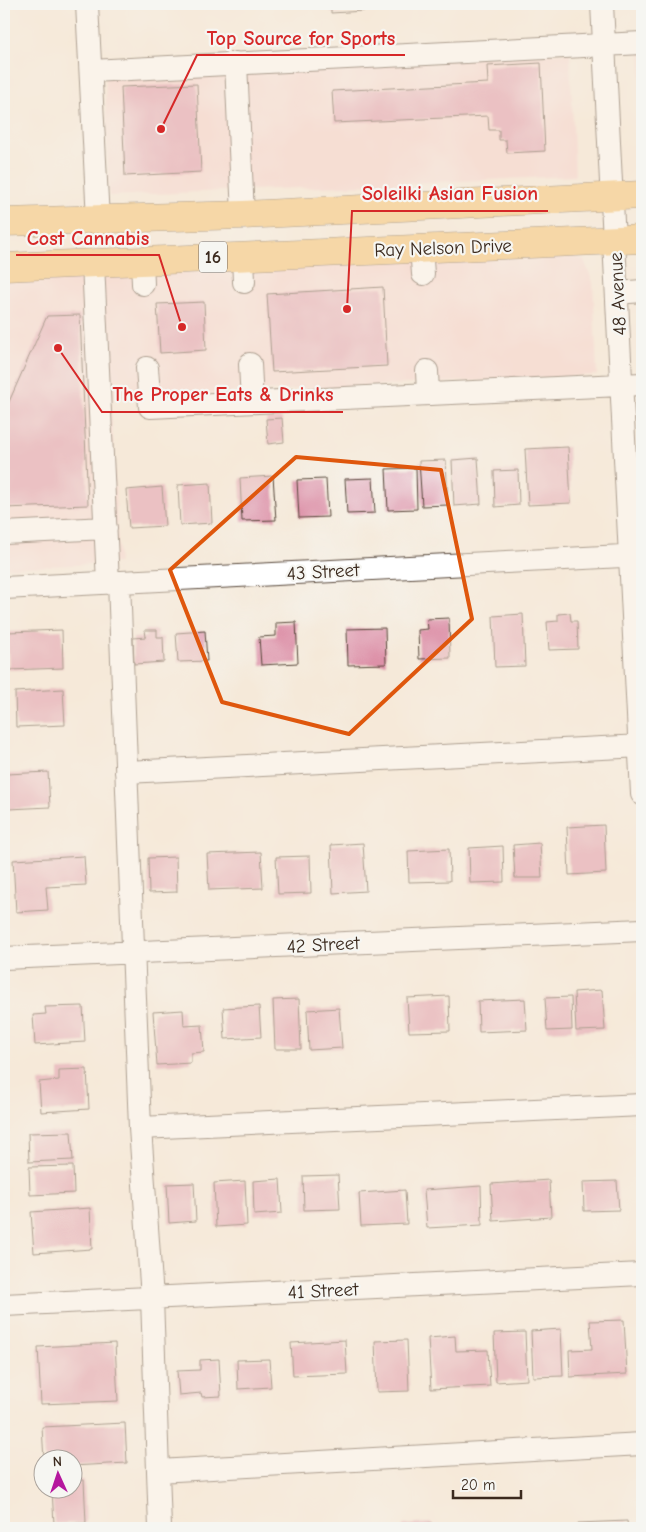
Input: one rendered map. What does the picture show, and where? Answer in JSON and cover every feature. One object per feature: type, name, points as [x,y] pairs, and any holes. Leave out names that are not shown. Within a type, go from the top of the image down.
[{"type":"highway","name":"16","points":[[4,222],[243,215],[642,195]]},
{"type":"highway","name":"Ray Nelson Drive","points":[[4,267],[93,263],[142,272],[243,256],[642,239]]},
{"type":"street","points":[[86,4],[98,220]]},
{"type":"street","name":"48 Avenue","points":[[602,4],[617,293],[632,384],[642,794]]},
{"type":"street","points":[[91,71],[642,43]]},
{"type":"street","points":[[236,63],[243,215]]},
{"type":"street","points":[[421,247],[422,274]]},
{"type":"street","points":[[243,256],[244,282]]},
{"type":"street","points":[[93,263],[106,528],[114,582],[126,772],[140,1128],[152,1298],[160,1528]]},
{"type":"street","points":[[617,293],[642,291]]},
{"type":"street","points":[[250,364],[252,402]]},
{"type":"street","points":[[147,368],[150,407],[632,384]]},
{"type":"street","points":[[427,371],[428,394]]},
{"type":"street","points":[[4,533],[106,528]]},
{"type":"street","name":"43 Street","points":[[4,588],[636,555]]},
{"type":"street","points":[[126,772],[641,746]]},
{"type":"street","name":"42 Street","points":[[4,958],[642,930]]},
{"type":"street","points":[[140,1128],[642,1105]]},
{"type":"street","name":"41 Street","points":[[4,1305],[642,1274]]},
{"type":"street","points":[[158,1471],[642,1444]]},
{"type":"highlighted area","points":[[296,457],[441,470],[472,619],[349,734],[222,702],[170,570]]},
{"type":"shaded area","points":[[640,52],[642,52],[642,132]]},
{"type":"shaded area","points":[[570,53],[575,176],[109,196],[105,75]]},
{"type":"shaded area","points":[[565,253],[584,260],[593,282],[597,375],[111,398],[119,563],[4,568],[4,281]]},
{"type":"building","points":[[331,4],[363,4],[364,11],[331,13]]},
{"type":"building","points":[[541,63],[545,151],[507,153],[506,140],[499,140],[499,130],[489,130],[488,116],[334,123],[332,91],[488,83],[487,66]]},
{"type":"building","points":[[197,84],[201,172],[125,176],[121,87]]},
{"type":"building","points":[[383,287],[387,366],[272,372],[267,294]]},
{"type":"building","points":[[204,302],[206,350],[160,353],[157,304]]},
{"type":"building","points":[[80,315],[88,505],[4,508],[4,413],[47,316]]},
{"type":"building","points":[[282,418],[284,442],[268,444],[266,419]]},
{"type":"building","points":[[568,447],[571,503],[528,505],[525,449]]},
{"type":"building","points":[[478,458],[481,504],[454,506],[452,460]]},
{"type":"building","points":[[446,460],[448,505],[422,506],[419,461]]},
{"type":"building","points":[[416,468],[417,509],[388,510],[386,469]]},
{"type":"building","points":[[518,470],[519,505],[495,507],[494,471]]},
{"type":"building","points":[[273,476],[276,520],[242,521],[240,478]]},
{"type":"building","points":[[373,478],[375,513],[347,514],[345,479]]},
{"type":"building","points":[[326,479],[328,517],[299,518],[297,480]]},
{"type":"building","points":[[210,483],[212,523],[180,525],[178,485]]},
{"type":"building","points":[[162,487],[165,526],[129,528],[126,490]]},
{"type":"building","points":[[570,613],[571,621],[577,621],[578,649],[549,650],[547,622],[558,621],[558,614]]},
{"type":"building","points":[[523,614],[525,666],[495,667],[493,616]]},
{"type":"building","points":[[449,618],[450,658],[419,659],[418,630],[428,629],[427,619]]},
{"type":"building","points":[[296,622],[298,663],[261,665],[259,637],[276,636],[276,623]]},
{"type":"building","points":[[385,628],[386,664],[348,665],[347,629]]},
{"type":"building","points":[[62,630],[63,668],[9,670],[7,632]]},
{"type":"building","points":[[145,630],[157,630],[157,637],[163,637],[164,662],[134,664],[133,638],[146,637]]},
{"type":"building","points":[[205,631],[207,661],[178,662],[176,633]]},
{"type":"building","points":[[63,689],[65,725],[16,727],[15,692]]},
{"type":"building","points":[[48,772],[50,807],[9,809],[7,774]]},
{"type":"building","points":[[604,825],[606,873],[569,875],[567,827]]},
{"type":"building","points":[[363,843],[366,891],[333,893],[331,845]]},
{"type":"building","points":[[540,843],[542,878],[515,878],[513,845]]},
{"type":"building","points":[[503,846],[504,882],[470,883],[469,848]]},
{"type":"building","points":[[449,849],[450,881],[409,882],[408,851]]},
{"type":"building","points":[[261,852],[263,888],[209,890],[207,854]]},
{"type":"building","points":[[84,856],[86,885],[46,887],[48,910],[16,912],[13,860]]},
{"type":"building","points":[[310,856],[311,893],[278,894],[276,857]]},
{"type":"building","points":[[176,857],[177,892],[149,893],[148,858]]},
{"type":"building","points":[[602,990],[605,1030],[576,1031],[574,992]]},
{"type":"building","points":[[449,996],[450,1031],[409,1032],[407,998]]},
{"type":"building","points":[[571,997],[572,1030],[547,1031],[545,998]]},
{"type":"building","points":[[299,999],[301,1049],[275,1049],[273,1000]]},
{"type":"building","points":[[525,999],[527,1030],[479,1032],[478,1001]]},
{"type":"building","points":[[83,1006],[85,1042],[35,1045],[33,1015],[46,1014],[45,1007]]},
{"type":"building","points":[[259,1006],[261,1037],[225,1039],[223,1008]]},
{"type":"building","points":[[339,1008],[342,1048],[309,1050],[307,1010]]},
{"type":"building","points":[[183,1010],[184,1026],[202,1025],[204,1052],[191,1053],[191,1063],[157,1065],[153,1012]]},
{"type":"building","points":[[87,1069],[89,1109],[41,1112],[39,1082],[59,1080],[59,1070]]},
{"type":"building","points":[[71,1132],[73,1160],[29,1162],[28,1133]]},
{"type":"building","points":[[73,1166],[74,1193],[30,1195],[29,1167]]},
{"type":"building","points":[[338,1175],[340,1209],[304,1210],[303,1176]]},
{"type":"building","points":[[280,1179],[282,1213],[254,1215],[253,1181]]},
{"type":"building","points":[[549,1180],[551,1217],[493,1221],[491,1184]]},
{"type":"building","points":[[245,1181],[247,1225],[216,1227],[214,1183]]},
{"type":"building","points":[[617,1181],[619,1210],[584,1211],[583,1182]]},
{"type":"building","points":[[194,1183],[196,1221],[169,1223],[167,1184]]},
{"type":"building","points":[[481,1186],[482,1225],[427,1228],[424,1190]]},
{"type":"building","points":[[405,1190],[407,1224],[361,1226],[359,1193]]},
{"type":"building","points":[[90,1208],[92,1249],[34,1253],[31,1212]]},
{"type":"building","points":[[624,1320],[627,1374],[570,1377],[569,1350],[592,1349],[590,1321]]},
{"type":"building","points":[[561,1329],[563,1376],[533,1377],[531,1331]]},
{"type":"building","points":[[525,1332],[527,1380],[496,1382],[494,1333]]},
{"type":"building","points":[[455,1336],[456,1351],[488,1350],[490,1386],[431,1389],[428,1338]]},
{"type":"building","points":[[345,1340],[347,1374],[293,1376],[291,1343]]},
{"type":"building","points":[[407,1340],[409,1391],[377,1392],[375,1341]]},
{"type":"building","points":[[115,1343],[118,1401],[41,1404],[38,1347]]},
{"type":"building","points":[[219,1359],[221,1396],[202,1397],[201,1393],[179,1395],[177,1371],[200,1370],[200,1360]]},
{"type":"building","points":[[269,1359],[271,1387],[238,1389],[237,1360]]},
{"type":"building","points":[[125,1423],[127,1463],[82,1465],[82,1450],[43,1450],[42,1427]]},
{"type":"building","points":[[82,1480],[84,1480],[86,1523],[54,1524],[53,1500],[82,1500]]},
{"type":"building","points":[[627,1521],[628,1528],[578,1528],[578,1523]]},
{"type":"building","points":[[432,1523],[432,1528],[403,1528],[403,1525]]},
{"type":"building","points":[[258,1525],[258,1528],[230,1528],[230,1526]]},
{"type":"building","points":[[543,1525],[543,1528],[519,1528],[519,1527]]},
{"type":"place","name":"Top Source for Sports","points":[[161,129]]},
{"type":"place","name":"Soleilki Asian Fusion","points":[[347,309]]},
{"type":"place","name":"Cost Cannabis","points":[[182,327]]},
{"type":"place","name":"The Proper Eats & Drinks","points":[[58,348]]}]
